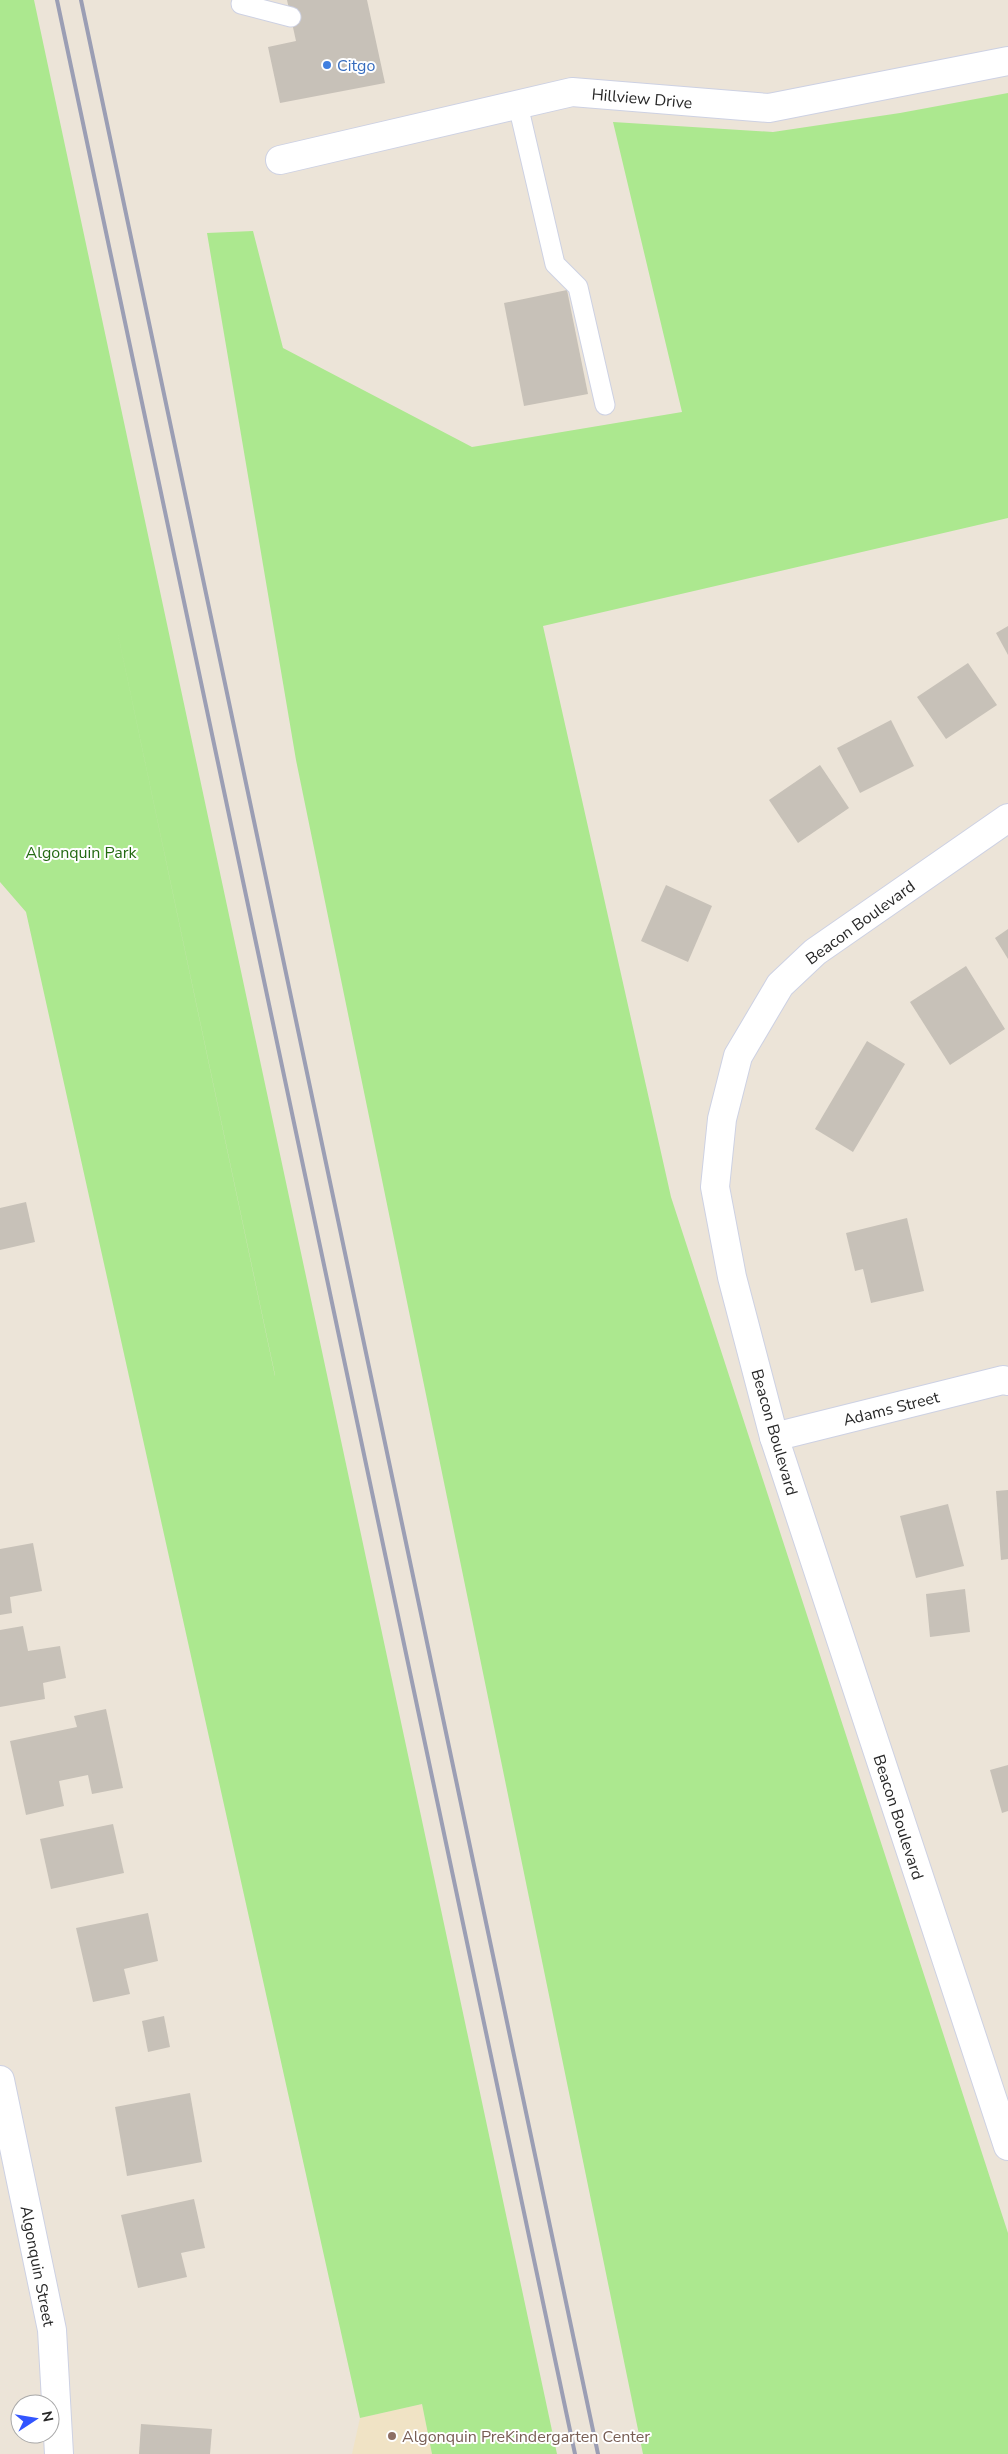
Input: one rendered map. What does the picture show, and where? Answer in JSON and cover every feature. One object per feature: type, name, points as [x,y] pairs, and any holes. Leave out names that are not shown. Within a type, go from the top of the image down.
[{"type":"street","name":"Hillview Drive","points":[[280,160],[572,92],[769,108],[1008,61]]},
{"type":"street","name":"Beacon Boulevard","points":[[1008,818],[815,952],[780,984],[738,1056],[722,1120],[715,1187],[732,1277],[774,1438],[1008,2146]]},
{"type":"street","name":"Adams Street","points":[[774,1438],[1003,1380],[1008,1382]]},
{"type":"street","name":"Algonquin Street","points":[[0,2080],[52,2330],[59,2454]]},
{"type":"lane","points":[[242,1],[291,17]]},
{"type":"lane","points":[[518,105],[555,264],[578,287],[605,405]]},
{"type":"shaded area","name":"Algonquin PreKindergarten Center","points":[[422,2404],[432,2454],[352,2454],[360,2418]]},
{"type":"green space","name":"Algonquin Park","points":[[0,0],[34,0],[557,2454],[432,2454],[422,2404],[360,2418],[26,912],[0,882]],"holes":[[[105,573],[275,1375],[275,1376]]]},
{"type":"green space","points":[[1008,93],[1008,518],[543,626],[671,1197],[1008,2233],[1008,2454],[643,2454],[296,760],[207,233],[253,231],[283,348],[472,447],[682,412],[613,122],[773,132],[900,113]]},
{"type":"building","name":"Citgo","points":[[287,0],[367,0],[385,83],[280,103],[268,47],[296,41]]},
{"type":"building","points":[[567,290],[588,394],[524,406],[504,303]]},
{"type":"building","points":[[1008,626],[1008,655],[996,633]]},
{"type":"building","points":[[968,663],[997,705],[946,739],[917,697]]},
{"type":"building","points":[[891,720],[914,766],[860,793],[837,748]]},
{"type":"building","points":[[820,765],[849,808],[798,843],[769,800]]},
{"type":"building","points":[[666,885],[712,906],[688,962],[641,941]]},
{"type":"building","points":[[1008,929],[1008,959],[995,938]]},
{"type":"building","points":[[966,966],[1005,1029],[950,1065],[910,1002]]},
{"type":"building","points":[[867,1041],[905,1064],[853,1152],[815,1129]]},
{"type":"building","points":[[26,1202],[35,1242],[0,1250],[0,1208]]},
{"type":"building","points":[[907,1218],[924,1291],[871,1303],[863,1269],[855,1271],[846,1233]]},
{"type":"building","points":[[1008,1490],[1008,1559],[1001,1560],[996,1491]]},
{"type":"building","points":[[948,1504],[964,1566],[916,1578],[900,1516]]},
{"type":"building","points":[[33,1543],[42,1591],[10,1597],[12,1613],[0,1615],[0,1549]]},
{"type":"building","points":[[965,1589],[970,1632],[930,1637],[926,1594]]},
{"type":"building","points":[[23,1626],[28,1651],[60,1646],[66,1678],[43,1683],[45,1699],[0,1707],[0,1630]]},
{"type":"building","points":[[106,1709],[123,1788],[92,1794],[88,1775],[59,1781],[64,1806],[26,1815],[10,1741],[77,1727],[74,1716]]},
{"type":"building","points":[[1008,1765],[1008,1811],[1002,1813],[990,1770]]},
{"type":"building","points":[[113,1824],[124,1873],[51,1889],[40,1839]]},
{"type":"building","points":[[148,1913],[158,1961],[124,1969],[130,1994],[93,2002],[76,1928]]},
{"type":"building","points":[[164,2016],[170,2047],[148,2052],[142,2021]]},
{"type":"building","points":[[190,2093],[202,2162],[127,2176],[115,2107]]},
{"type":"building","points":[[194,2199],[205,2248],[181,2253],[187,2277],[138,2288],[121,2215]]},
{"type":"building","points":[[141,2424],[212,2429],[210,2454],[139,2454]]},
{"type":"railway","points":[[57,0],[575,2454]]},
{"type":"railway","points":[[81,0],[598,2454]]},
{"type":"place","name":"Citgo","points":[[327,65]]},
{"type":"place","name":"Algonquin PreKindergarten Center","points":[[392,2436]]}]
